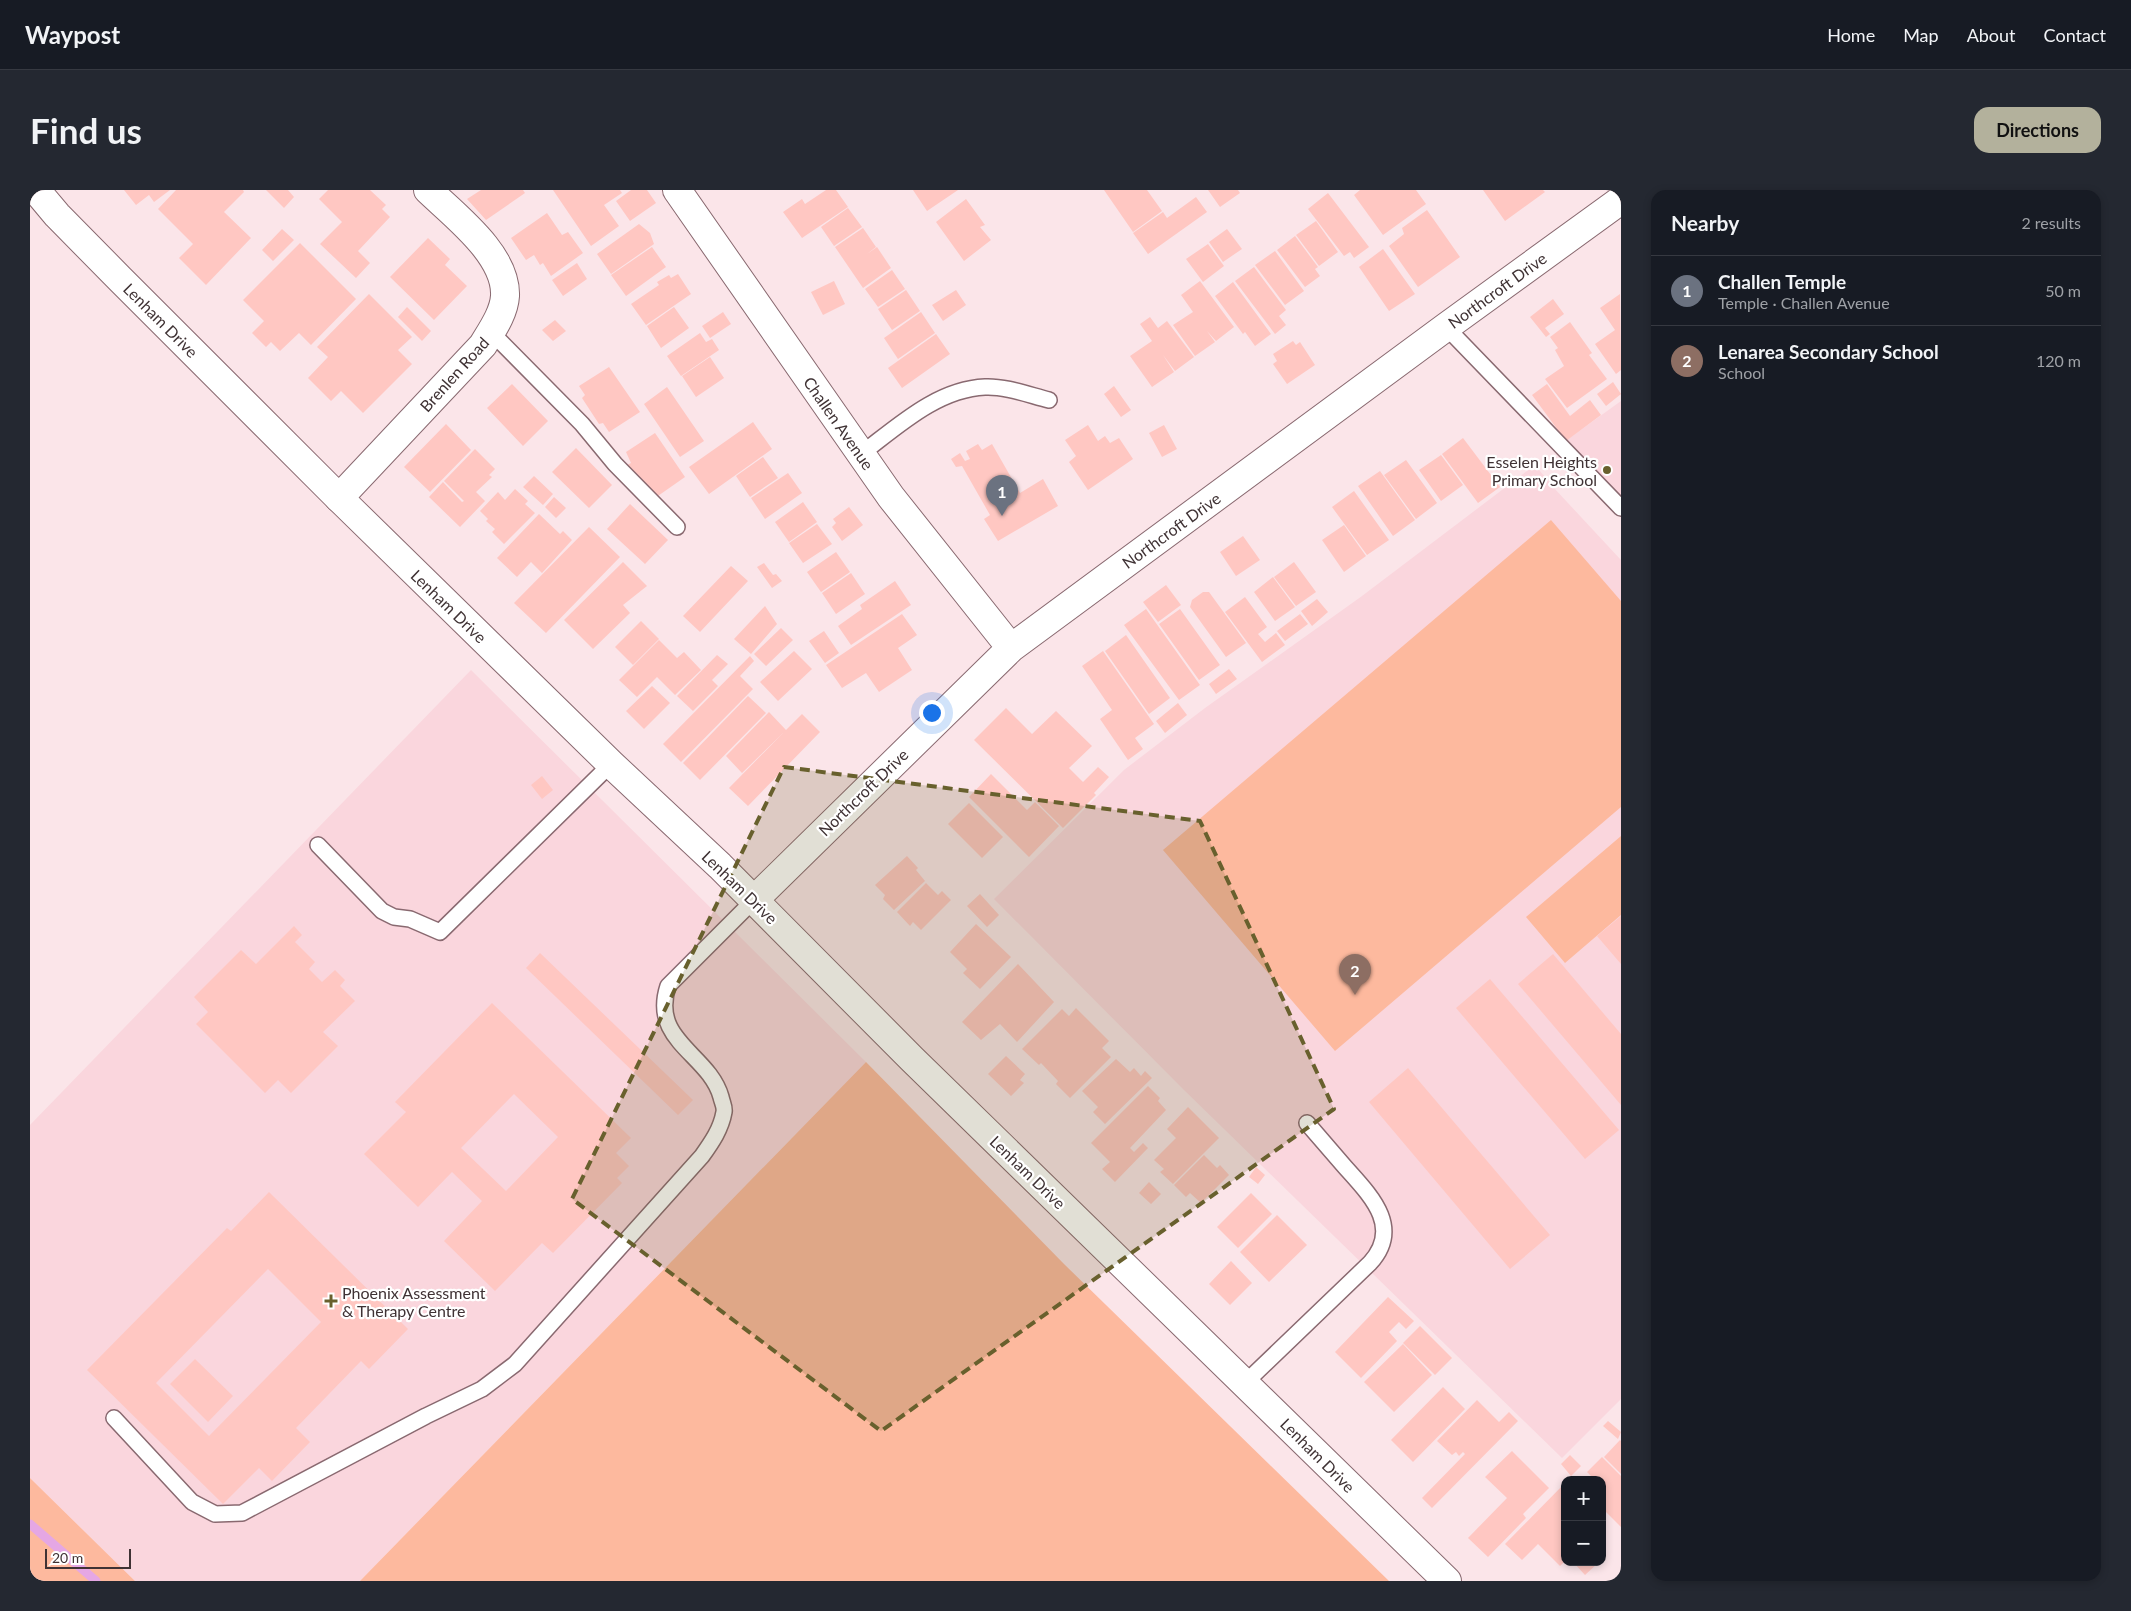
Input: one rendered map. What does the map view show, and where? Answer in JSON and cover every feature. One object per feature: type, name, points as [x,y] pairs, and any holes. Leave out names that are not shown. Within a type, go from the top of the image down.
[{"type":"street","name":"Lenham Drive","points":[[36,190],[57,215],[338,498],[611,764],[754,900],[912,1059],[1446,1581]]},
{"type":"street","name":"Brenlen Road","points":[[338,498],[484,345],[498,321],[505,298],[504,280],[496,262],[472,232],[428,190]]},
{"type":"street","name":"Challen Avenue","points":[[677,190],[891,497],[1011,648]]},
{"type":"street","name":"Northcroft Drive","points":[[754,900],[1011,648],[1621,200]]},
{"type":"lane","points":[[1446,327],[1621,508]]},
{"type":"lane","points":[[491,332],[582,424],[615,464],[677,527]]},
{"type":"lane","points":[[861,454],[938,400],[962,390],[986,387],[1049,400]]},
{"type":"lane","points":[[318,845],[382,911],[394,917],[410,919],[440,932],[611,764]]},
{"type":"lane","points":[[114,1418],[192,1502],[215,1514],[242,1512],[426,1416],[482,1390],[514,1364],[702,1156],[718,1133],[725,1110],[719,1089],[672,1035],[666,1017],[664,999],[668,986],[754,900]]},
{"type":"lane","points":[[1245,1383],[1370,1263],[1382,1248],[1384,1225],[1373,1198],[1307,1123]]},
{"type":"highlighted area","points":[[784,767],[1200,821],[1334,1109],[881,1431],[572,1199]]},
{"type":"shaded area","name":"Esselen Heights Primary School","points":[[1621,401],[1621,499],[1564,442]]},
{"type":"shaded area","points":[[1535,465],[1621,560],[1621,1399],[1562,1458],[1184,1090],[994,899],[1124,770],[1205,708],[1362,596]]},
{"type":"shaded area","points":[[1551,520],[1621,601],[1621,807],[1335,1051],[1163,850]]},
{"type":"shaded area","name":"Phoenix Assessment & Therapy Centre","points":[[471,670],[866,1062],[360,1581],[135,1581],[30,1478],[30,1125]]},
{"type":"shaded area","points":[[1621,836],[1621,915],[1565,963],[1526,917]]},
{"type":"shaded area","points":[[866,1062],[1064,1264],[1389,1581],[360,1581]]},
{"type":"shaded area","points":[[30,1478],[135,1581],[30,1581]]},
{"type":"building","points":[[124,190],[170,190],[154,202],[149,195],[136,205]]},
{"type":"building","points":[[176,190],[243,190],[244,192],[224,212],[251,238],[206,285],[179,258],[193,244],[158,209]]},
{"type":"building","points":[[266,190],[288,190],[294,197],[284,208]]},
{"type":"building","points":[[328,190],[370,190],[386,205],[382,209],[390,217],[358,251],[370,263],[356,278],[320,244],[342,222],[319,199]]},
{"type":"building","points":[[481,190],[523,190],[525,193],[486,220],[467,199]]},
{"type":"building","points":[[553,190],[620,190],[622,193],[604,205],[619,226],[591,246]]},
{"type":"building","points":[[631,190],[647,190],[656,203],[630,221],[616,201]]},
{"type":"building","points":[[826,190],[836,190],[848,207],[802,238],[783,212],[802,199],[805,204]]},
{"type":"building","points":[[913,190],[958,190],[927,211]]},
{"type":"building","points":[[1104,190],[1147,190],[1162,211],[1133,232]]},
{"type":"building","points":[[1208,190],[1238,190],[1240,193],[1220,207]]},
{"type":"building","points":[[1360,190],[1416,190],[1426,204],[1383,235],[1354,195]]},
{"type":"building","points":[[1483,190],[1543,190],[1545,192],[1505,221]]},
{"type":"building","points":[[1328,193],[1369,247],[1354,258],[1350,252],[1344,256],[1308,209]]},
{"type":"building","points":[[1196,197],[1207,212],[1148,254],[1133,233],[1163,212],[1167,218]]},
{"type":"building","points":[[966,199],[985,225],[980,227],[991,240],[964,261],[936,222]]},
{"type":"building","points":[[848,208],[862,227],[834,246],[821,227]]},
{"type":"building","points":[[1427,210],[1460,257],[1418,287],[1389,246],[1404,234],[1402,228]]},
{"type":"building","points":[[547,213],[562,235],[568,232],[583,253],[551,276],[543,263],[540,265],[534,255],[526,260],[511,238]]},
{"type":"building","points":[[1316,221],[1338,252],[1319,266],[1296,235]]},
{"type":"building","points":[[639,224],[650,233],[654,244],[611,274],[597,254]]},
{"type":"building","points":[[863,228],[876,247],[867,254],[877,247],[891,268],[863,288],[835,247]]},
{"type":"building","points":[[282,229],[294,240],[273,261],[262,250]]},
{"type":"building","points":[[1227,229],[1242,249],[1223,262],[1209,242]]},
{"type":"building","points":[[1295,236],[1318,267],[1315,269],[1320,276],[1305,287],[1277,250]]},
{"type":"building","points":[[428,238],[450,259],[445,265],[467,286],[434,320],[390,277]]},
{"type":"building","points":[[300,243],[356,299],[311,345],[299,333],[280,351],[271,342],[266,347],[252,333],[264,321],[243,300]]},
{"type":"building","points":[[1208,244],[1224,266],[1203,282],[1186,259]]},
{"type":"building","points":[[652,247],[666,267],[626,296],[611,275]]},
{"type":"building","points":[[1383,249],[1415,294],[1389,311],[1359,267]]},
{"type":"building","points":[[1275,251],[1304,291],[1285,305],[1255,265]]},
{"type":"building","points":[[577,263],[587,279],[563,296],[552,280]]},
{"type":"building","points":[[1254,267],[1286,310],[1279,316],[1286,325],[1275,334],[1235,281]]},
{"type":"building","points":[[892,270],[905,289],[878,307],[865,289]]},
{"type":"building","points":[[678,274],[691,294],[646,325],[631,304],[659,285],[657,282],[669,275],[671,278]]},
{"type":"building","points":[[834,281],[845,304],[823,315],[811,292]]},
{"type":"building","points":[[1200,281],[1234,327],[1216,341],[1207,331],[1215,342],[1195,356],[1173,325],[1193,312],[1181,295]]},
{"type":"building","points":[[1233,282],[1271,334],[1255,346],[1245,332],[1243,334],[1215,296]]},
{"type":"building","points":[[906,290],[920,311],[892,330],[878,309]]},
{"type":"building","points":[[956,290],[966,305],[943,321],[932,305]]},
{"type":"building","points":[[369,294],[412,337],[398,350],[412,364],[363,413],[341,391],[331,401],[308,378],[328,357],[317,347]]},
{"type":"building","points":[[1620,294],[1621,370],[1616,374],[1595,344],[1615,330],[1600,308]]},
{"type":"building","points":[[1553,299],[1564,314],[1545,328],[1550,334],[1546,337],[1530,317]]},
{"type":"building","points":[[407,307],[431,331],[422,341],[398,317]]},
{"type":"building","points":[[674,307],[689,328],[661,348],[647,326]]},
{"type":"building","points":[[723,312],[731,324],[710,338],[702,326]]},
{"type":"building","points":[[921,312],[935,333],[898,359],[884,338]]},
{"type":"building","points":[[1150,317],[1158,328],[1167,321],[1194,357],[1175,371],[1163,355],[1174,372],[1152,387],[1130,356],[1152,341],[1140,324]]},
{"type":"building","points":[[555,320],[566,331],[553,341],[542,330]]},
{"type":"building","points":[[1570,322],[1592,353],[1589,355],[1607,379],[1567,408],[1545,379],[1564,366],[1555,350],[1558,348],[1550,337]]},
{"type":"building","points":[[700,333],[706,342],[712,339],[719,350],[681,376],[667,356]]},
{"type":"building","points":[[936,334],[950,354],[902,388],[888,368]]},
{"type":"building","points":[[1293,341],[1296,345],[1300,342],[1315,365],[1287,384],[1273,364],[1277,361],[1273,354]]},
{"type":"building","points":[[710,357],[724,378],[696,397],[682,376]]},
{"type":"building","points":[[609,367],[640,412],[609,432],[603,423],[599,424],[582,398],[585,395],[579,386]]},
{"type":"building","points":[[1613,382],[1621,394],[1606,406],[1597,394]]},
{"type":"building","points":[[512,384],[548,421],[523,446],[487,408]]},
{"type":"building","points":[[1547,384],[1570,416],[1590,400],[1601,415],[1566,441],[1532,395]]},
{"type":"building","points":[[1114,386],[1131,410],[1121,417],[1104,394]]},
{"type":"building","points":[[667,387],[704,441],[680,457],[644,404]]},
{"type":"building","points":[[753,422],[772,449],[709,494],[689,467]]},
{"type":"building","points":[[446,424],[471,450],[430,492],[404,467]]},
{"type":"building","points":[[1088,425],[1098,441],[1105,436],[1110,443],[1119,438],[1133,459],[1088,490],[1069,462],[1076,456],[1065,440]]},
{"type":"building","points":[[1164,425],[1177,449],[1162,457],[1149,433]]},
{"type":"building","points":[[655,433],[685,477],[655,498],[646,492],[627,465],[631,463],[626,452]]},
{"type":"building","points":[[1463,438],[1500,487],[1478,503],[1442,454]]},
{"type":"building","points":[[978,444],[982,450],[992,444],[1020,493],[1043,479],[1058,506],[998,541],[984,519],[990,515],[962,466],[956,467],[951,459],[960,453],[965,461],[970,459],[966,451]]},
{"type":"building","points":[[576,448],[612,485],[589,508],[552,472]]},
{"type":"building","points":[[475,449],[495,469],[489,475],[492,477],[476,492],[485,501],[460,527],[429,497],[443,482],[462,502],[464,501],[444,481]]},
{"type":"building","points":[[1441,455],[1463,485],[1441,501],[1419,470]]},
{"type":"building","points":[[763,457],[778,478],[750,497],[736,476]]},
{"type":"building","points":[[1406,460],[1437,503],[1416,519],[1384,475]]},
{"type":"building","points":[[1380,471],[1415,520],[1393,536],[1358,486]]},
{"type":"building","points":[[788,473],[802,493],[765,519],[751,498]]},
{"type":"building","points":[[534,476],[553,494],[543,505],[523,487]]},
{"type":"building","points":[[515,489],[528,501],[525,504],[535,513],[504,544],[492,532],[495,529],[486,521],[488,519],[480,511],[498,492],[505,500]]},
{"type":"building","points":[[1354,491],[1389,540],[1367,555],[1332,507]]},
{"type":"building","points":[[554,497],[566,508],[556,518],[545,507]]},
{"type":"building","points":[[803,502],[817,522],[789,542],[775,522]]},
{"type":"building","points":[[630,504],[668,540],[645,564],[607,529]]},
{"type":"building","points":[[849,507],[863,525],[842,541],[832,527],[836,523],[833,519]]},
{"type":"building","points":[[539,514],[560,534],[563,531],[572,540],[542,573],[531,562],[517,577],[497,558]]},
{"type":"building","points":[[817,524],[832,544],[803,563],[789,543]]},
{"type":"building","points":[[1344,525],[1366,556],[1344,572],[1322,540]]},
{"type":"building","points":[[589,527],[620,557],[546,633],[514,603]]},
{"type":"building","points":[[1243,536],[1260,560],[1236,576],[1220,552]]},
{"type":"building","points":[[836,552],[850,572],[821,592],[807,572]]},
{"type":"building","points":[[623,562],[647,586],[623,605],[630,613],[593,649],[564,620]]},
{"type":"building","points":[[1294,562],[1316,592],[1296,606],[1274,577]]},
{"type":"building","points":[[764,563],[773,575],[776,574],[782,581],[772,588],[757,567]]},
{"type":"building","points":[[731,566],[748,581],[700,632],[683,616]]},
{"type":"building","points":[[851,573],[865,594],[836,614],[822,593]]},
{"type":"building","points":[[1273,577],[1295,607],[1275,621],[1254,592]]},
{"type":"building","points":[[895,581],[911,605],[851,645],[838,626],[862,609],[860,605]]},
{"type":"building","points":[[1166,585],[1181,605],[1158,622],[1143,602]]},
{"type":"building","points":[[1203,592],[1209,592],[1246,643],[1226,657],[1190,607],[1192,600]]},
{"type":"building","points":[[1245,597],[1267,627],[1258,634],[1265,642],[1276,633],[1285,645],[1262,662],[1225,612]]},
{"type":"building","points":[[1317,599],[1328,612],[1312,626],[1301,611]]},
{"type":"building","points":[[765,606],[777,624],[751,654],[734,639]]},
{"type":"building","points":[[1146,609],[1200,685],[1179,700],[1124,625]]},
{"type":"building","points":[[1180,609],[1220,665],[1199,680],[1159,624]]},
{"type":"building","points":[[902,614],[917,635],[898,648],[912,670],[879,692],[866,673],[842,688],[826,665]]},
{"type":"building","points":[[1300,614],[1308,624],[1285,641],[1277,631]]},
{"type":"building","points":[[641,621],[659,639],[633,665],[615,647]]},
{"type":"building","points":[[781,628],[793,640],[766,666],[754,654]]},
{"type":"building","points":[[824,631],[839,653],[825,663],[809,641]]},
{"type":"building","points":[[1126,635],[1170,698],[1149,714],[1105,651]]},
{"type":"building","points":[[659,640],[677,658],[684,652],[701,670],[675,695],[657,677],[637,697],[619,680]]},
{"type":"building","points":[[794,651],[812,669],[778,701],[760,682]]},
{"type":"building","points":[[1103,651],[1154,724],[1135,738],[1143,749],[1128,760],[1100,719],[1112,710],[1082,666]]},
{"type":"building","points":[[717,655],[728,664],[712,680],[718,686],[693,711],[677,696]]},
{"type":"building","points":[[750,656],[754,661],[740,676],[753,689],[681,762],[663,744]]},
{"type":"building","points":[[1229,669],[1237,679],[1216,694],[1209,684]]},
{"type":"building","points":[[652,686],[670,703],[644,729],[626,711]]},
{"type":"building","points":[[748,696],[766,713],[700,780],[683,763]]},
{"type":"building","points":[[1178,703],[1187,715],[1165,733],[1156,721]]},
{"type":"building","points":[[1006,708],[1032,734],[1056,711],[1092,746],[1069,768],[1083,782],[1098,767],[1109,777],[1094,793],[1096,795],[1063,828],[974,740]]},
{"type":"building","points":[[769,712],[786,730],[802,714],[820,732],[748,806],[729,788],[784,732],[742,773],[726,756]]},
{"type":"building","points":[[991,774],[1027,810],[1035,802],[1059,826],[1029,857],[969,797]]},
{"type":"building","points":[[542,776],[553,790],[542,799],[531,785]]},
{"type":"building","points":[[969,803],[1003,837],[982,858],[948,824]]},
{"type":"building","points":[[907,856],[918,868],[916,870],[925,881],[894,910],[883,899],[885,895],[875,885]]},
{"type":"building","points":[[926,883],[938,895],[942,891],[951,900],[921,930],[913,922],[910,926],[897,912]]},
{"type":"building","points":[[980,894],[999,915],[987,927],[967,906]]},
{"type":"building","points":[[1621,916],[1621,964],[1597,936]]},
{"type":"building","points":[[976,924],[1011,957],[980,989],[963,973],[967,969],[950,952]]},
{"type":"building","points":[[294,926],[302,935],[295,942],[315,962],[309,969],[322,982],[335,970],[345,980],[340,986],[355,1001],[323,1032],[338,1046],[291,1093],[278,1080],[265,1093],[196,1024],[208,1012],[194,997],[241,950],[256,964]]},
{"type":"building","points":[[540,953],[693,1100],[678,1115],[526,968]]},
{"type":"building","points":[[1553,954],[1621,1034],[1621,1105],[1518,984]]},
{"type":"building","points":[[1018,964],[1054,1002],[1017,1042],[1000,1024],[981,1040],[962,1022]]},
{"type":"building","points":[[1490,979],[1619,1130],[1585,1159],[1456,1008]]},
{"type":"building","points":[[492,1003],[631,1138],[616,1153],[629,1166],[617,1178],[622,1183],[553,1253],[542,1243],[495,1291],[444,1241],[482,1201],[452,1172],[418,1207],[364,1154],[406,1112],[395,1102]],"holes":[[[514,1094],[558,1137],[506,1191],[461,1148]]]},
{"type":"building","points":[[1076,1008],[1109,1041],[1102,1048],[1111,1057],[1070,1098],[1056,1084],[1058,1081],[1041,1063],[1039,1065],[1022,1049],[1062,1009],[1069,1016]]},
{"type":"building","points":[[1006,1056],[1025,1074],[1020,1080],[1024,1083],[1011,1096],[988,1074]]},
{"type":"building","points":[[1116,1059],[1130,1072],[1134,1068],[1141,1076],[1145,1071],[1152,1078],[1105,1124],[1093,1112],[1098,1107],[1082,1091]]},
{"type":"building","points":[[1408,1068],[1550,1235],[1510,1269],[1369,1102]]},
{"type":"building","points":[[1148,1086],[1160,1098],[1158,1101],[1166,1110],[1130,1148],[1134,1152],[1143,1143],[1148,1148],[1115,1182],[1102,1169],[1110,1162],[1091,1143]]},
{"type":"building","points":[[1188,1107],[1219,1138],[1173,1184],[1160,1172],[1164,1169],[1154,1160],[1176,1138],[1167,1129]]},
{"type":"building","points":[[1204,1155],[1217,1168],[1220,1165],[1229,1175],[1201,1203],[1190,1193],[1186,1197],[1174,1185]]},
{"type":"building","points":[[1256,1167],[1265,1175],[1258,1184],[1249,1177]]},
{"type":"building","points":[[1149,1182],[1161,1194],[1151,1204],[1139,1193]]},
{"type":"building","points":[[269,1192],[408,1329],[369,1369],[361,1361],[296,1428],[310,1442],[272,1481],[259,1468],[223,1504],[87,1370],[227,1228],[231,1231]],"holes":[[[268,1269],[321,1322],[209,1436],[156,1383]]]},
{"type":"building","points":[[1251,1193],[1272,1214],[1238,1248],[1217,1227]]},
{"type":"building","points":[[1277,1215],[1307,1245],[1269,1282],[1240,1252]]},
{"type":"building","points":[[1231,1261],[1252,1283],[1230,1305],[1209,1284]]},
{"type":"building","points":[[1388,1297],[1414,1321],[1406,1329],[1399,1322],[1389,1332],[1397,1341],[1361,1378],[1335,1352]]},
{"type":"building","points":[[1420,1326],[1452,1358],[1435,1375],[1403,1343]]},
{"type":"building","points":[[1403,1344],[1432,1375],[1394,1412],[1364,1382]]},
{"type":"building","points":[[195,1359],[233,1396],[208,1422],[170,1384]]},
{"type":"building","points":[[1443,1387],[1465,1409],[1413,1462],[1391,1440]]},
{"type":"building","points":[[1477,1400],[1499,1422],[1509,1412],[1518,1421],[1432,1508],[1422,1498],[1465,1454],[1463,1452],[1459,1456],[1456,1452],[1452,1455],[1437,1441]]},
{"type":"building","points":[[1608,1421],[1621,1432],[1618,1439],[1603,1426]]},
{"type":"building","points":[[1621,1441],[1621,1474],[1604,1457]]},
{"type":"building","points":[[1512,1451],[1549,1488],[1523,1514],[1526,1518],[1488,1557],[1468,1538],[1507,1498],[1485,1477]]},
{"type":"building","points":[[1570,1455],[1581,1466],[1571,1476],[1561,1464]]},
{"type":"building","points":[[1602,1457],[1621,1476],[1621,1527],[1606,1512],[1606,1476],[1591,1476],[1587,1472]]},
{"type":"building","points":[[1561,1487],[1561,1565],[1538,1544],[1522,1560],[1505,1544]]},
{"type":"building","points":[[1577,1566],[1595,1566],[1585,1575]]},
{"type":"waterway","points":[[30,1524],[96,1581]]},
{"type":"place","name":"Esselen Heights Primary School","points":[[1607,470]]},
{"type":"place","name":"Challen Temple","points":[[1002,516]]},
{"type":"place","name":"Lenarea Secondary School","points":[[1355,995]]},
{"type":"place","name":"Phoenix Assessment & Therapy Centre","points":[[331,1301]]}]
